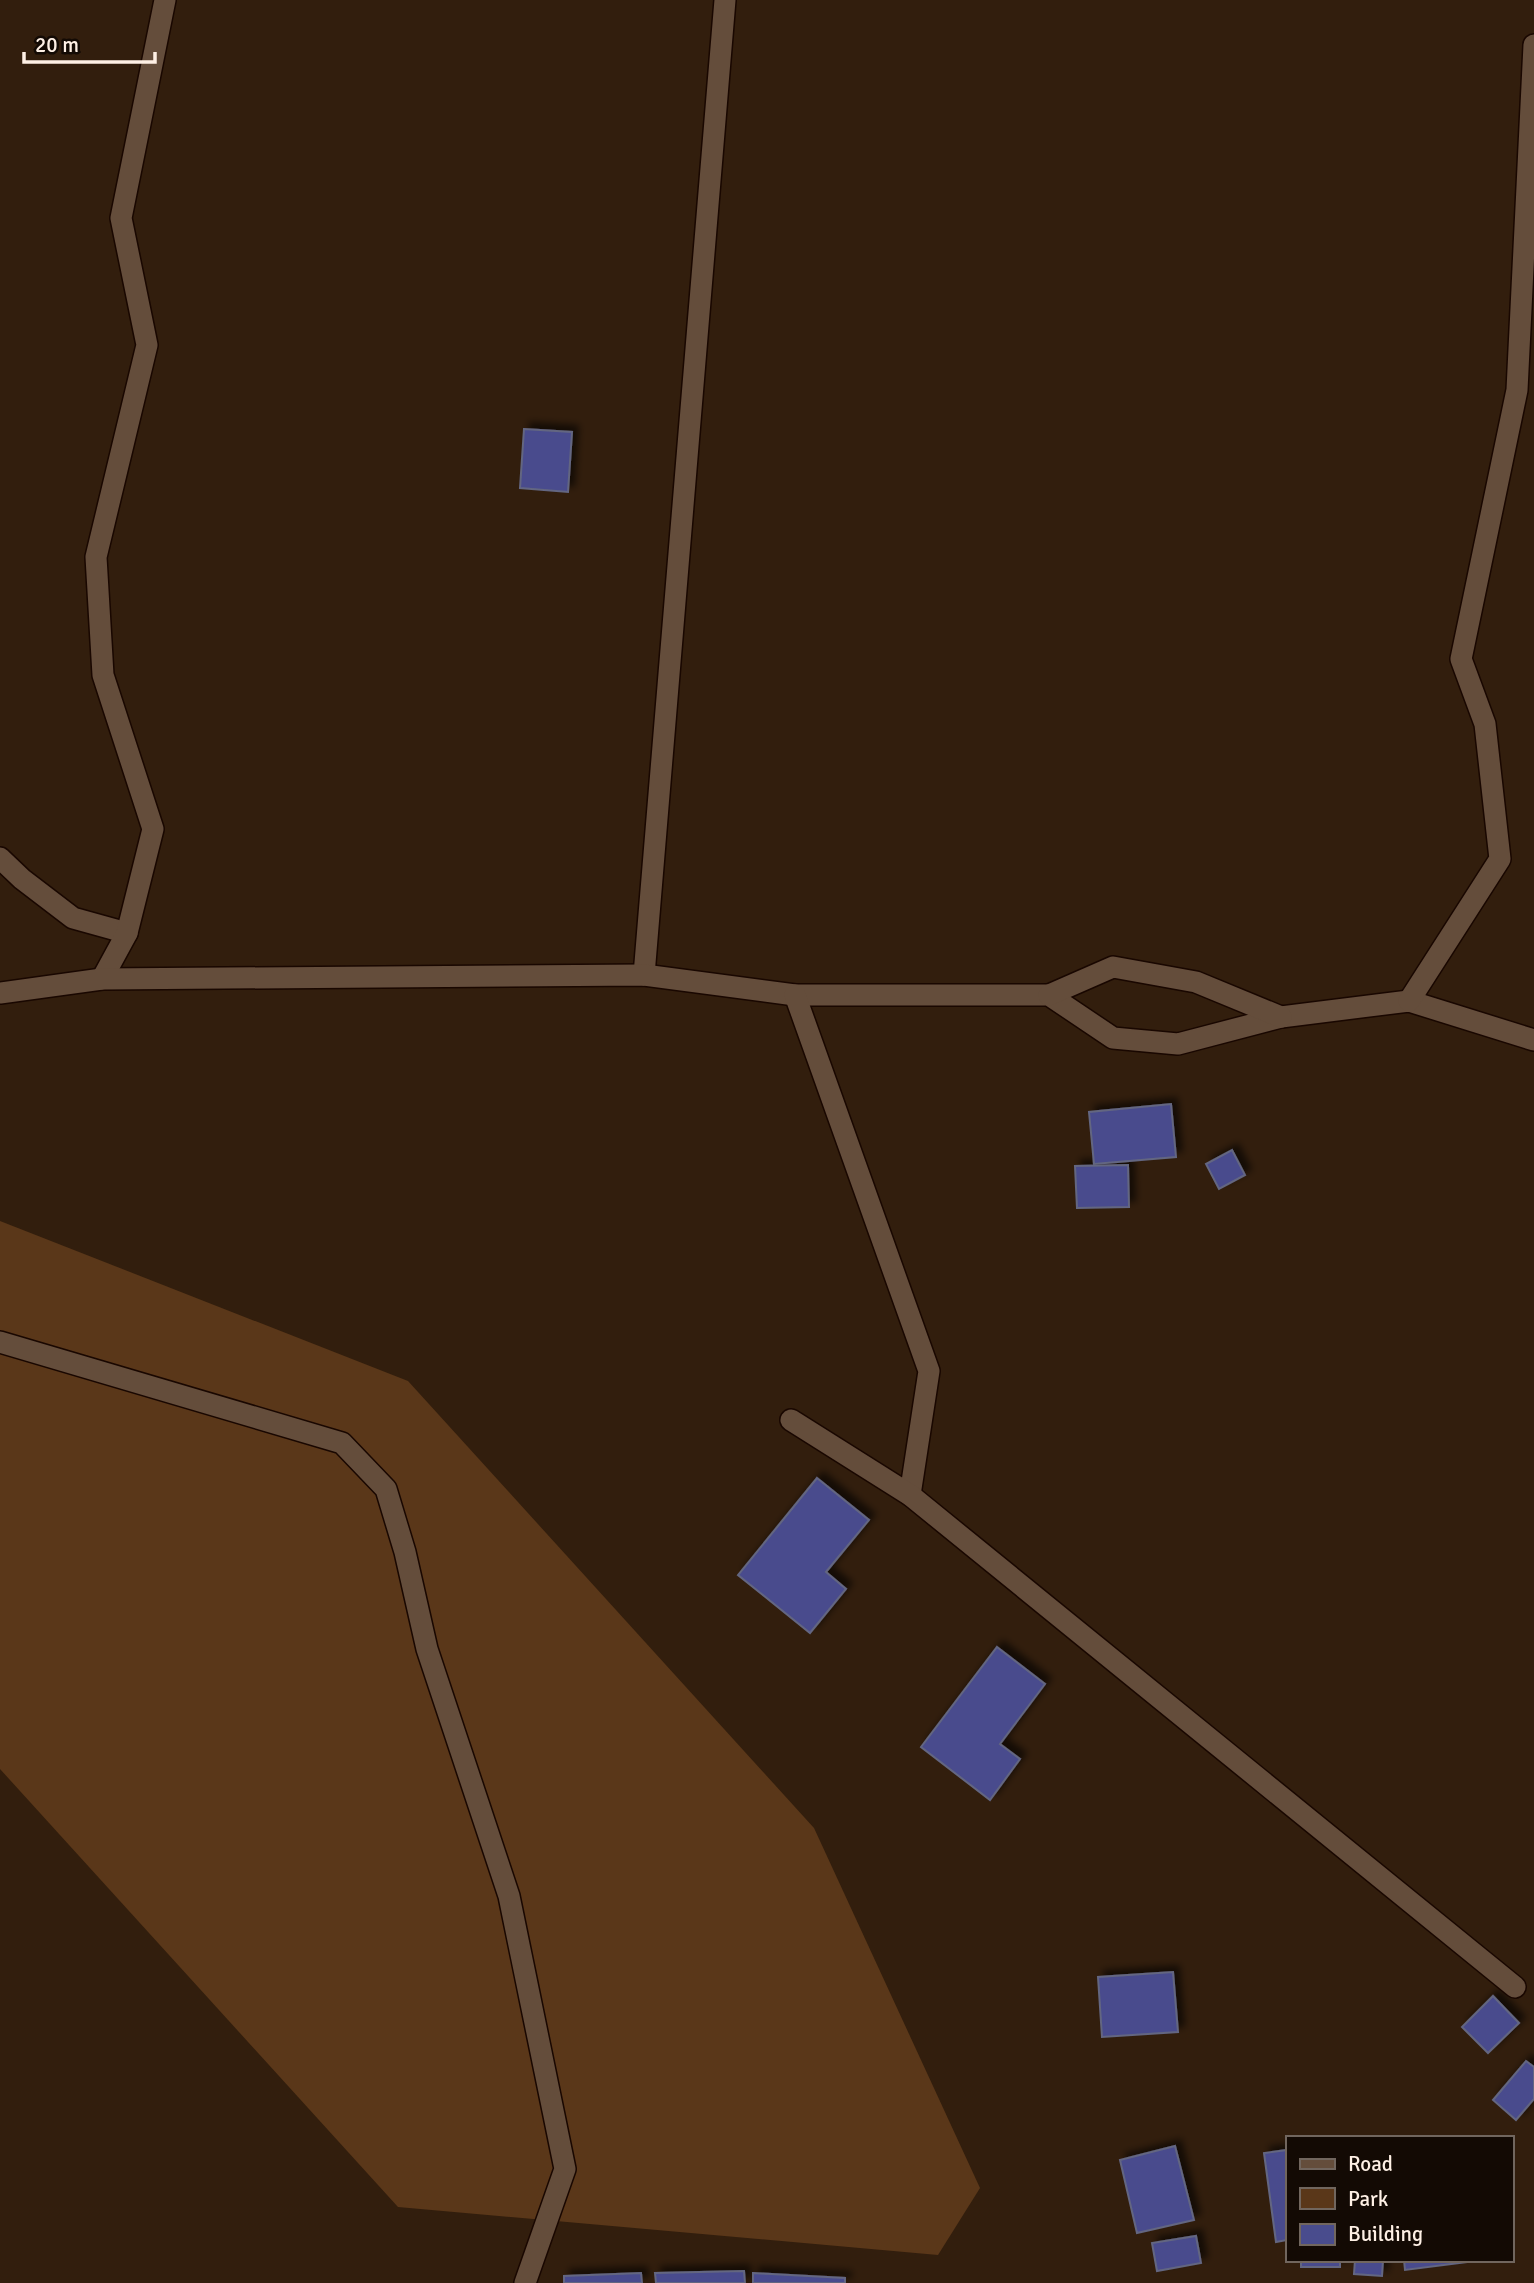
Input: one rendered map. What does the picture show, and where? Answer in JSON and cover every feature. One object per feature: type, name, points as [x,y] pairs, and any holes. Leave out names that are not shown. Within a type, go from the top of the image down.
[{"type":"street","points":[[102,979],[127,933],[153,829],[103,675],[96,557],[147,345],[121,218],[165,0]]},
{"type":"street","points":[[644,975],[726,0]]},
{"type":"street","points":[[1409,1001],[1500,859],[1485,724],[1461,660],[1526,391],[1534,46]]},
{"type":"street","points":[[0,858],[72,918],[127,933]]},
{"type":"street","points":[[0,993],[102,979],[644,975],[795,995],[1049,995],[1113,967],[1196,982],[1282,1017]]},
{"type":"street","points":[[795,995],[929,1371],[910,1495]]},
{"type":"street","points":[[1049,995],[1113,1038],[1178,1044],[1282,1017],[1409,1001],[1534,1040]]},
{"type":"street","points":[[0,1342],[342,1443],[386,1489],[405,1552],[427,1649],[509,1896],[565,2169],[525,2283]]},
{"type":"street","points":[[792,1420],[910,1495],[1515,1987]]},
{"type":"green space","points":[[0,1221],[408,1381],[814,1828],[980,2188],[938,2255],[398,2207],[0,1769]]},
{"type":"building","points":[[524,429],[572,432],[568,492],[520,488]]},
{"type":"building","points":[[1171,1104],[1176,1157],[1094,1164],[1089,1112]]},
{"type":"building","points":[[1232,1150],[1245,1175],[1219,1189],[1206,1164]]},
{"type":"building","points":[[1128,1165],[1129,1207],[1077,1208],[1075,1166]]},
{"type":"building","points":[[817,1478],[869,1520],[826,1572],[846,1589],[810,1633],[738,1575]]},
{"type":"building","points":[[997,1647],[1045,1684],[1000,1744],[1020,1759],[990,1800],[921,1747]]},
{"type":"building","points":[[1173,1972],[1178,2032],[1102,2037],[1098,1977]]},
{"type":"building","points":[[1493,1996],[1519,2023],[1488,2053],[1462,2027]]},
{"type":"building","points":[[1526,2061],[1534,2067],[1534,2099],[1516,2120],[1493,2100]]},
{"type":"building","points":[[1175,2146],[1194,2220],[1137,2233],[1120,2160]]},
{"type":"building","points":[[1286,2150],[1286,2240],[1276,2242],[1264,2153]]},
{"type":"building","points":[[1196,2236],[1201,2263],[1157,2271],[1152,2243]]},
{"type":"building","points":[[1301,2262],[1340,2262],[1340,2267],[1301,2267]]},
{"type":"building","points":[[1355,2262],[1383,2262],[1382,2276],[1354,2274]]},
{"type":"building","points":[[1404,2262],[1467,2262],[1405,2270]]},
{"type":"building","points":[[744,2271],[745,2283],[656,2283],[655,2273]]},
{"type":"building","points":[[641,2273],[642,2283],[564,2283],[564,2276]]},
{"type":"building","points":[[753,2273],[845,2278],[845,2283],[753,2283]]}]
